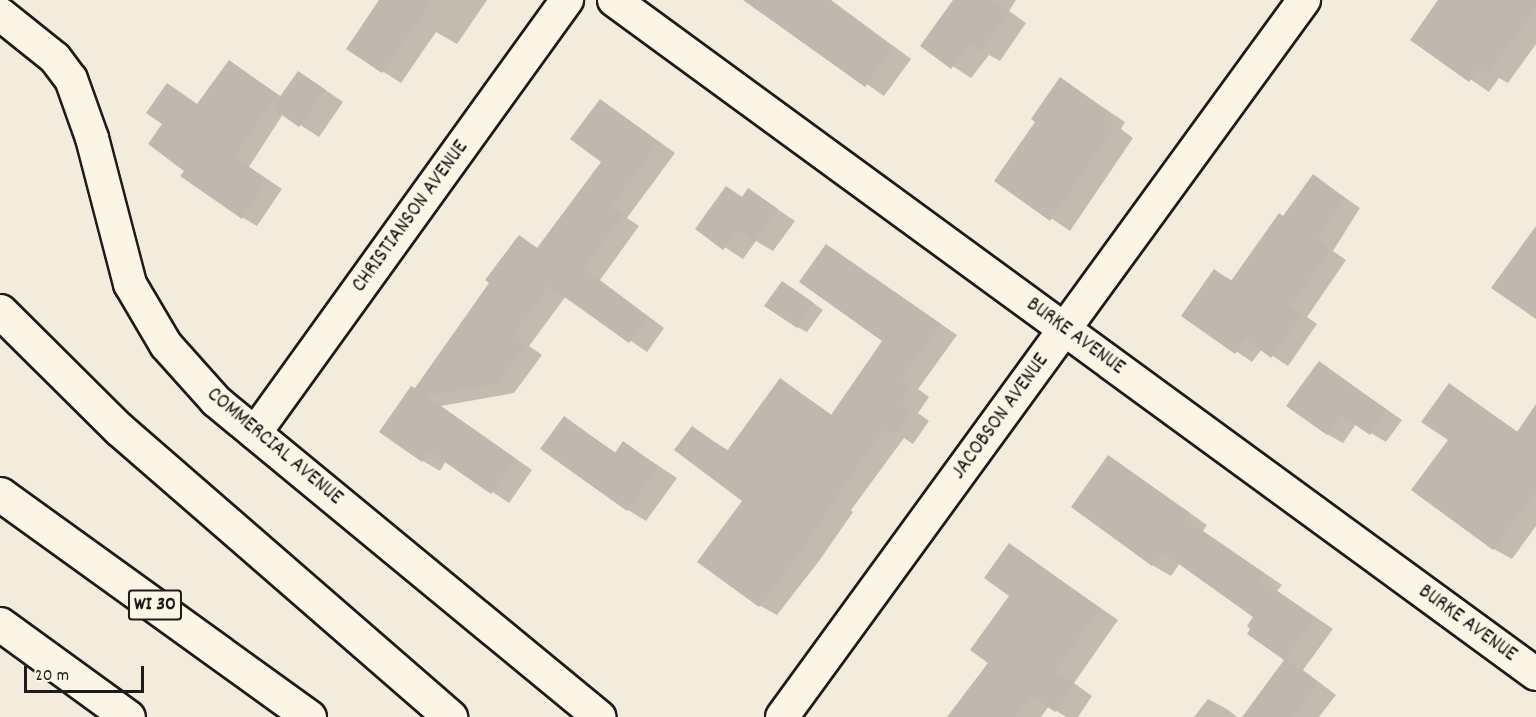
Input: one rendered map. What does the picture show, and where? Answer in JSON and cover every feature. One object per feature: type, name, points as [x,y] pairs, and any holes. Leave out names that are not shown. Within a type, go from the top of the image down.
[{"type":"highway","points":[[0,311],[119,429],[450,717]]},
{"type":"highway","name":"WI 30","points":[[0,494],[309,717]]},
{"type":"highway","points":[[0,624],[128,717]]},
{"type":"street","name":"CHRISTIANSON AVENUE","points":[[255,433],[567,0]]},
{"type":"street","name":"BURKE AVENUE","points":[[614,0],[1536,674]]},
{"type":"street","name":"JACOBSON AVENUE","points":[[782,717],[1304,0]]},
{"type":"street","name":"COMMERCIAL AVENUE","points":[[0,14],[55,58],[71,79],[92,138],[130,284],[166,345],[216,401],[599,717]]},
{"type":"building","points":[[379,0],[433,0],[382,73],[346,49]]},
{"type":"building","points":[[743,0],[830,0],[893,48],[865,87]]},
{"type":"building","points":[[953,0],[992,0],[1009,11],[981,52],[970,44],[951,69],[920,46]]},
{"type":"building","points":[[1438,0],[1536,0],[1536,8],[1488,74],[1480,68],[1469,82],[1410,40]]},
{"type":"building","points":[[229,60],[277,94],[235,157],[268,180],[242,219],[180,176],[184,171],[148,144],[162,124],[146,113],[167,83],[197,104]]},
{"type":"building","points":[[298,71],[326,90],[299,127],[272,108]]},
{"type":"building","points":[[1060,77],[1108,111],[1103,117],[1115,126],[1050,221],[994,181],[1035,122],[1031,119]]},
{"type":"building","points":[[600,99],[659,142],[611,207],[623,215],[584,269],[648,317],[629,343],[549,286],[513,335],[526,344],[497,384],[426,396],[516,459],[491,494],[429,451],[422,462],[379,432],[411,386],[415,388],[489,283],[485,280],[519,235],[537,248],[601,162],[570,139]]},
{"type":"building","points":[[1313,174],[1345,198],[1317,240],[1331,250],[1291,306],[1302,314],[1271,358],[1246,339],[1235,354],[1181,316],[1214,269],[1231,281],[1279,213],[1283,216]]},
{"type":"building","points":[[726,186],[742,197],[748,188],[778,209],[754,242],[738,230],[723,250],[695,229]]},
{"type":"building","points":[[1536,226],[1536,319],[1491,288]]},
{"type":"building","points":[[826,244],[941,324],[901,378],[912,386],[901,402],[912,410],[895,435],[886,428],[834,499],[836,500],[801,551],[759,607],[697,562],[742,501],[674,450],[692,426],[727,451],[780,378],[831,415],[882,341],[799,282]]},
{"type":"building","points":[[782,281],[814,303],[797,328],[764,306]]},
{"type":"building","points":[[1319,361],[1387,410],[1370,435],[1341,415],[1327,435],[1286,406]]},
{"type":"building","points":[[1449,383],[1517,432],[1536,404],[1536,491],[1493,550],[1411,490],[1448,440],[1421,422]]},
{"type":"building","points":[[564,416],[615,453],[623,441],[659,467],[627,511],[540,449]]},
{"type":"building","points":[[1108,455],[1190,513],[1185,519],[1264,573],[1260,579],[1315,617],[1285,658],[1318,683],[1293,717],[1242,717],[1284,660],[1247,634],[1250,629],[1247,626],[1253,617],[1162,552],[1152,566],[1071,507]]},
{"type":"building","points":[[1009,543],[1100,608],[1056,671],[1075,684],[1055,712],[1031,695],[1015,717],[947,717],[988,663],[970,650],[1009,596],[984,578]]}]
